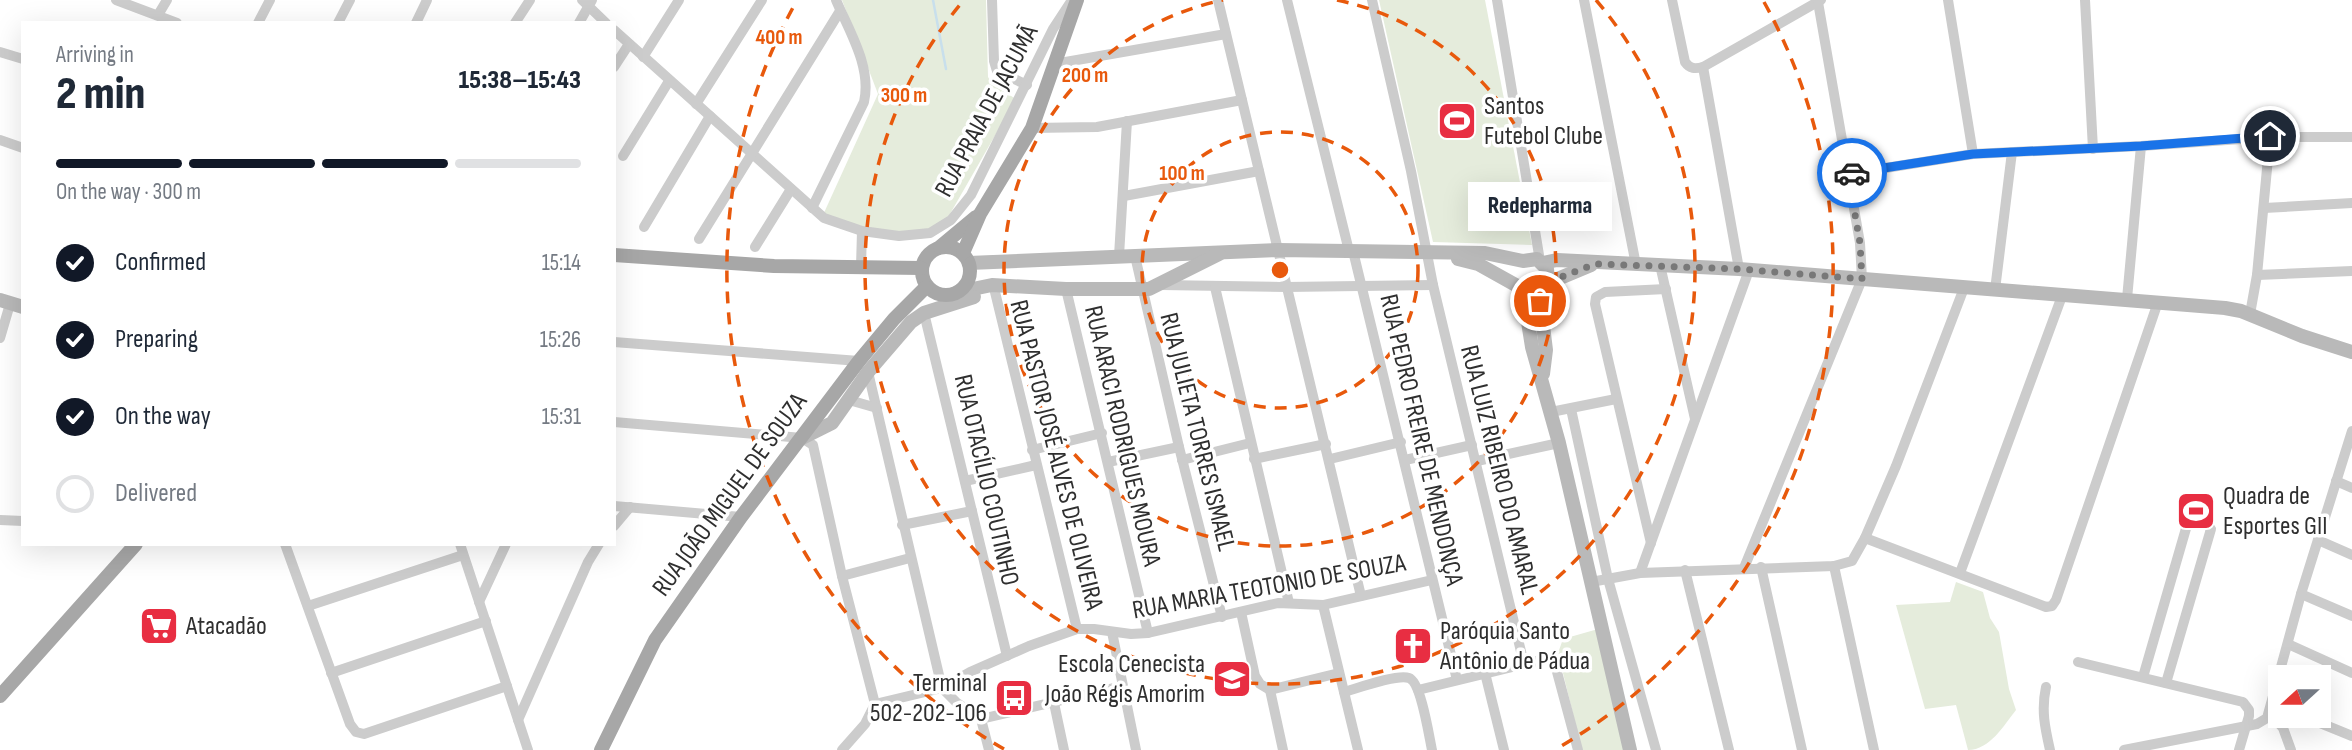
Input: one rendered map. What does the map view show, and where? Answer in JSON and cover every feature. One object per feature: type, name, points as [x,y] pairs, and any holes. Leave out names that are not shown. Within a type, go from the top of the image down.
[{"type":"main road","points":[[958,292],[969,279],[966,258],[980,214],[1032,128],[1074,0]]},
{"type":"main road","points":[[980,214],[926,256],[921,268],[926,287],[945,296],[992,285],[1141,290],[1159,285],[1223,252]]},
{"type":"main road","points":[[940,247],[956,248],[966,258],[1135,256],[1278,250],[1485,253],[1523,261],[1532,258],[1542,262],[1558,260],[1744,270],[2225,308],[2250,314],[2301,340],[2352,352]]},
{"type":"main road","points":[[1433,253],[1478,264],[1529,293],[1595,264]]},
{"type":"main road","points":[[616,255],[774,266],[921,268]]},
{"type":"main road","points":[[1523,261],[1515,271],[1532,347],[1572,496],[1630,750]]},
{"type":"main road","points":[[1542,262],[1547,269],[1540,301],[1546,349],[1542,384]]},
{"type":"main road","points":[[802,438],[831,423],[849,400],[863,367],[924,313],[1012,285]]},
{"type":"main road","name":"RUA JOÃO MIGUEL DE SOUZA","points":[[601,750],[655,640],[741,517],[802,438],[863,367],[894,319],[926,287]]},
{"type":"main road","points":[[0,696],[134,546]]},
{"type":"street","points":[[116,0],[172,21]]},
{"type":"street","points":[[158,15],[167,0]]},
{"type":"street","points":[[259,21],[270,0]]},
{"type":"street","points":[[339,21],[350,0]]},
{"type":"street","points":[[417,21],[427,0]]},
{"type":"street","points":[[516,21],[530,0]]},
{"type":"street","points":[[643,57],[679,0]]},
{"type":"street","points":[[696,104],[762,0]]},
{"type":"street","points":[[812,208],[864,102],[867,89],[857,46],[835,0]]},
{"type":"street","points":[[992,0],[993,49],[997,71],[1027,85]]},
{"type":"street","name":"RUA PRAIA DE JACUMÃ","points":[[616,32],[812,208],[834,222],[862,231],[918,236],[930,233],[951,220],[971,195],[1053,29],[1074,0]]},
{"type":"street","points":[[1219,0],[1361,596]]},
{"type":"street","name":"RUA PEDRO FREIRE DE MENDONÇA","points":[[1287,0],[1362,286],[1457,680]]},
{"type":"street","name":"RUA LUIZ RIBEIRO DO AMARAL","points":[[1372,0],[1433,253],[1433,285],[1524,664]]},
{"type":"street","points":[[1497,0],[1542,262]]},
{"type":"street","points":[[1584,0],[1636,265]]},
{"type":"street","points":[[1672,0],[1685,62],[1693,68],[1703,67],[1820,1],[1860,243],[1862,279],[1744,568]]},
{"type":"street","points":[[1948,0],[1973,154]]},
{"type":"street","points":[[2085,0],[2093,149]]},
{"type":"street","points":[[580,21],[588,2],[604,21]]},
{"type":"street","points":[[699,239],[840,11]]},
{"type":"street","points":[[1054,64],[1226,34]]},
{"type":"street","points":[[616,64],[629,44]]},
{"type":"street","points":[[0,52],[21,58]]},
{"type":"street","points":[[1640,573],[1696,419],[1744,270],[1703,67]]},
{"type":"street","points":[[623,156],[669,81]]},
{"type":"street","points":[[1032,128],[1097,127],[1242,100]]},
{"type":"street","points":[[644,227],[710,116]]},
{"type":"street","points":[[1119,256],[1127,121]]},
{"type":"street","points":[[1848,174],[1973,154],[2093,149],[2270,136],[2352,137]]},
{"type":"street","points":[[2250,314],[2257,275],[2270,136]]},
{"type":"street","points":[[0,140],[21,147]]},
{"type":"street","points":[[2127,299],[2141,146]]},
{"type":"street","points":[[1995,290],[2012,152]]},
{"type":"street","points":[[1124,195],[1259,171]]},
{"type":"street","points":[[755,247],[791,189]]},
{"type":"street","points":[[2264,208],[2352,203]]},
{"type":"street","points":[[861,267],[862,231]]},
{"type":"street","name":"RUA JULIETA TORRES ISMAEL","points":[[1135,256],[1141,290],[1222,617]]},
{"type":"street","points":[[1660,265],[1696,419]]},
{"type":"street","points":[[2257,275],[2352,271]]},
{"type":"street","points":[[1159,285],[1433,285]]},
{"type":"street","points":[[1215,287],[1289,603]]},
{"type":"street","points":[[1591,582],[1640,573],[1835,566],[1852,561],[1865,538],[1896,466],[1964,288]]},
{"type":"street","name":"RUA ARACI RODRIGUES MOURA","points":[[1066,289],[1148,633]]},
{"type":"street","points":[[1651,543],[1598,320],[1596,297],[1605,292],[1666,289]]},
{"type":"street","name":"RUA PASTOR JOSÉ ALVES DE OLIVEIRA","points":[[995,292],[1077,629]]},
{"type":"street","points":[[1960,573],[2062,296]]},
{"type":"street","points":[[1865,538],[2046,607],[2052,606],[2158,302]]},
{"type":"street","points":[[0,338],[11,304]]},
{"type":"street","name":"RUA OTACÍLIO COUTINHO","points":[[924,313],[1007,656]]},
{"type":"street","points":[[616,342],[863,367],[877,408],[902,525],[942,688],[957,703],[981,719],[988,750]]},
{"type":"street","points":[[1551,412],[1616,399]]},
{"type":"street","points":[[849,400],[877,408]]},
{"type":"street","points":[[1571,409],[1608,579],[1656,750]]},
{"type":"street","points":[[616,422],[802,438],[813,445],[842,576],[875,704],[865,724],[842,750]]},
{"type":"street","points":[[2283,665],[2301,594],[2352,431]]},
{"type":"street","points":[[1032,450],[1102,433]]},
{"type":"street","points":[[1330,459],[1401,442]]},
{"type":"street","points":[[1182,460],[1250,443]]},
{"type":"street","points":[[1477,461],[1559,443]]},
{"type":"street","points":[[1254,459],[1326,444]]},
{"type":"street","points":[[1405,460],[1472,445]]},
{"type":"street","points":[[1108,462],[1179,447]]},
{"type":"street","points":[[965,481],[1036,465]]},
{"type":"street","points":[[2336,481],[2352,488]]},
{"type":"street","points":[[1572,496],[1589,494]]},
{"type":"street","points":[[616,506],[741,517]]},
{"type":"street","points":[[616,524],[630,507]]},
{"type":"street","points":[[902,525],[972,511]]},
{"type":"street","points":[[0,520],[21,521]]},
{"type":"street","points":[[2143,677],[2187,525],[2194,520],[2204,522],[2211,529],[2166,683]]},
{"type":"street","points":[[2318,540],[2352,555]]},
{"type":"street","points":[[286,546],[350,724],[356,732],[363,734],[507,686]]},
{"type":"street","points":[[480,602],[505,546]]},
{"type":"street","points":[[519,720],[588,562],[598,546]]},
{"type":"street","points":[[308,606],[462,550],[528,750]]},
{"type":"street","points":[[842,576],[910,558]]},
{"type":"street","points":[[1835,566],[1874,750]]},
{"type":"street","points":[[1761,567],[1802,750]]},
{"type":"street","points":[[1685,570],[1729,750]]},
{"type":"street","name":"RUA MARIA TEOTONIO DE SOUZA","points":[[875,704],[942,688],[1054,635],[1077,629],[1148,633],[1289,603],[1322,605],[1432,580]]},
{"type":"street","points":[[2301,594],[2352,616]]},
{"type":"street","points":[[1322,605],[1358,750]]},
{"type":"street","points":[[1241,612],[1255,676],[1260,684],[1270,690],[1339,673]]},
{"type":"street","points":[[331,673],[486,621]]},
{"type":"street","points":[[1112,632],[1136,750]]},
{"type":"street","points":[[2288,644],[2352,673]]},
{"type":"street","points":[[1418,690],[1553,657],[1578,750]]},
{"type":"street","points":[[2078,662],[2243,702],[2249,710],[2239,750]]},
{"type":"street","points":[[1485,673],[1504,750]]},
{"type":"street","points":[[1344,692],[1396,678],[1411,679],[1418,690],[1432,750]]},
{"type":"street","points":[[981,719],[1122,686]]},
{"type":"street","points":[[2046,687],[2043,718],[2050,750]]},
{"type":"street","points":[[1270,690],[1283,750]]},
{"type":"street","points":[[1054,703],[1064,750]]},
{"type":"street","points":[[2124,750],[2156,746],[2261,723],[2268,714]]},
{"type":"street","points":[[2331,727],[2352,736]]},
{"type":"street","points":[[2283,728],[2291,750]]},
{"type":"green space","points":[[842,0],[986,0],[988,77],[993,85],[1016,99],[939,233],[920,239],[900,237],[823,215],[878,94]]},
{"type":"green space","name":"Santos Futebol Clube","points":[[1379,0],[1485,0],[1532,245],[1433,242]]},
{"type":"green space","points":[[1956,582],[1983,592],[1990,618],[1999,632],[2009,689],[2016,710],[1990,741],[1976,749],[1968,750],[1956,705],[1925,709],[1896,605],[1950,602]]},
{"type":"green space","points":[[1598,629],[1626,750],[1582,750],[1558,653],[1563,639]]},
{"type":"waterway","points":[[933,0],[946,69]]},
{"type":"way so far","points":[[1540,301],[1541,290],[1548,282],[1595,264],[1739,269],[1862,279],[1860,243],[1848,174],[1852,173]]},
{"type":"place","name":"Santos Futebol Clube","points":[[1457,121]]},
{"type":"place","name":"Redepharma","points":[[1540,301]]},
{"type":"place","name":"Quadra de Esportes GII","points":[[2196,511]]},
{"type":"place","name":"Atacadão","points":[[159,626]]},
{"type":"place","name":"Paróquia Santo Antônio de Pádua","points":[[1413,646]]},
{"type":"place","name":"Escola Cenecista João Régis Amorim","points":[[1232,679]]},
{"type":"place","name":"Terminal 502-202-106","points":[[1014,698]]},
{"type":"route","points":[[1852,173],[1973,154],[2141,146],[2270,136]]}]
